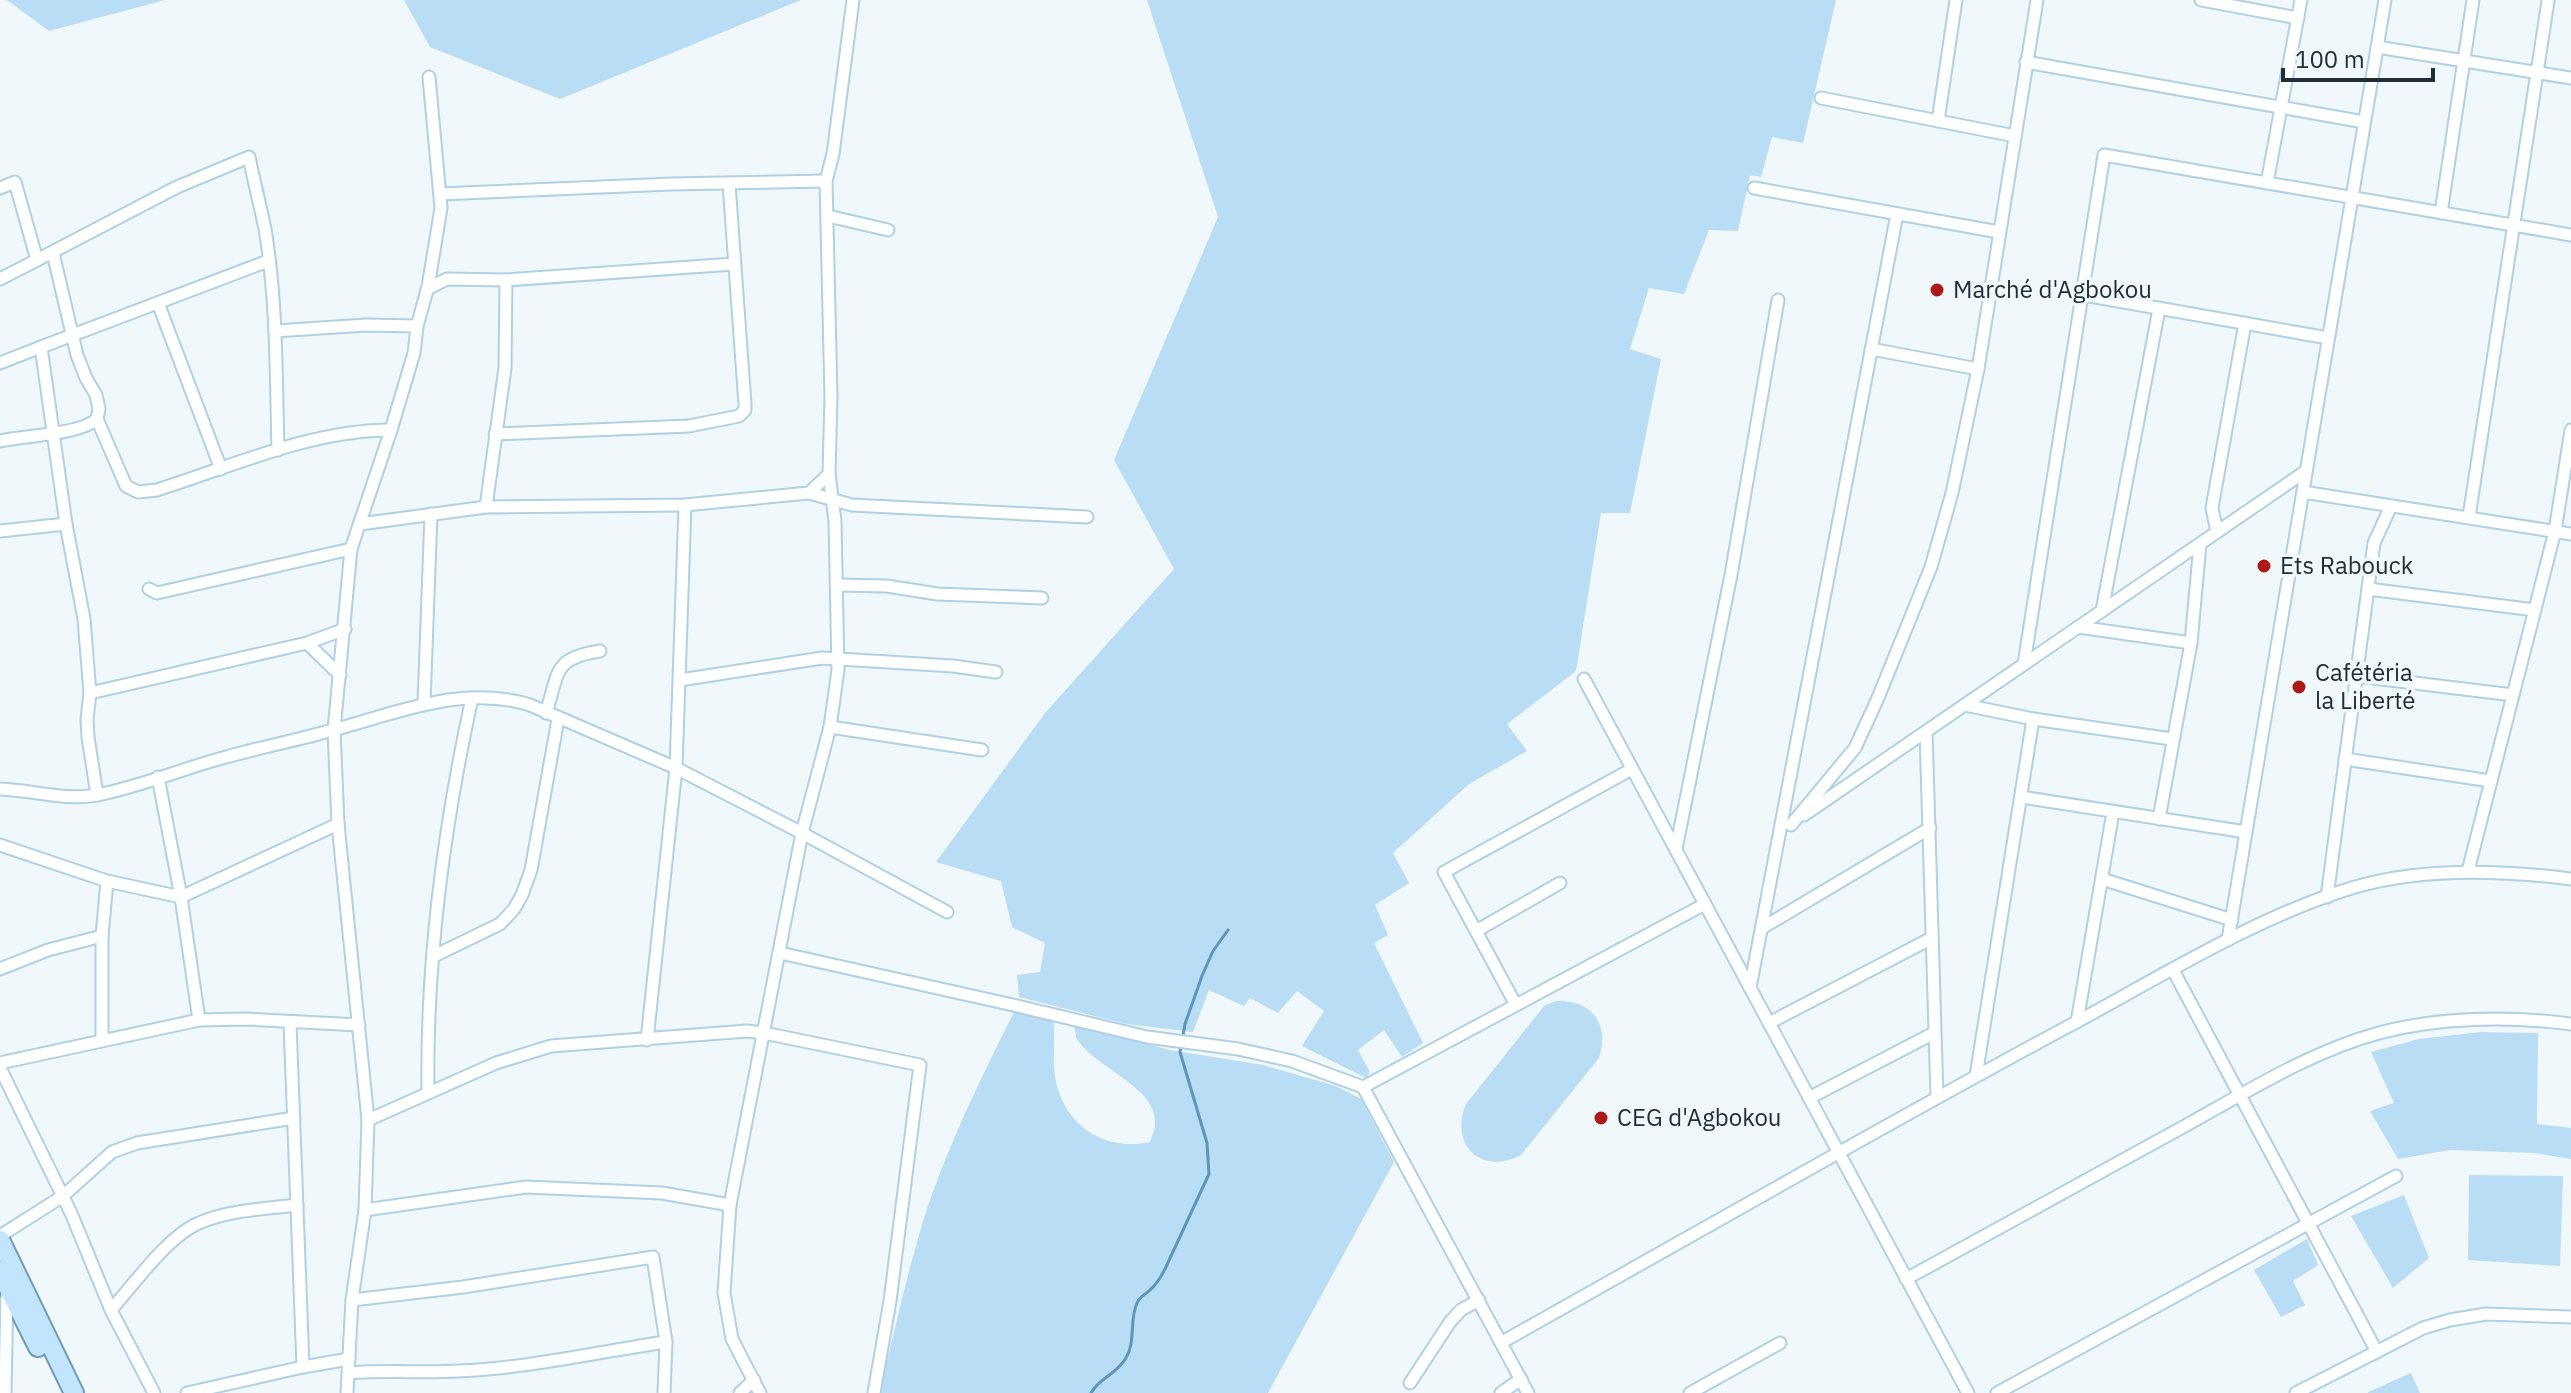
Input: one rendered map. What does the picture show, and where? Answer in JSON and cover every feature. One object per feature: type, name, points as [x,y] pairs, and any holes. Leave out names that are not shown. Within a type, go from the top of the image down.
[{"type":"main road","points":[[0,1238],[74,1393]]},
{"type":"main road","points":[[0,1271],[62,1393]]},
{"type":"street","points":[[760,1393],[738,1353],[727,1321],[724,1293],[730,1205],[802,833],[830,727],[839,659],[835,521],[829,474],[831,397],[826,181],[833,154],[853,0]]},
{"type":"street","points":[[1938,121],[1956,0]]},
{"type":"street","points":[[1786,828],[1855,748],[1927,577],[1945,517],[1978,369],[2037,0]]},
{"type":"street","points":[[2201,0],[2298,18]]},
{"type":"street","points":[[2267,183],[2301,0]]},
{"type":"street","points":[[2228,940],[2385,0]]},
{"type":"street","points":[[2441,213],[2473,0]]},
{"type":"street","points":[[2469,517],[2548,1]]},
{"type":"street","points":[[2377,47],[2571,78]]},
{"type":"street","points":[[2026,62],[2364,122]]},
{"type":"street","points":[[347,1393],[352,1300],[365,1210],[368,1120],[338,824],[334,730],[351,549],[414,353],[441,208],[429,77]]},
{"type":"street","points":[[1821,98],[2015,136]]},
{"type":"street","points":[[2024,664],[2104,155],[2571,235]]},
{"type":"street","points":[[0,279],[177,187],[249,157],[265,230],[275,331],[278,450]]},
{"type":"street","points":[[440,194],[826,181]]},
{"type":"street","points":[[0,188],[15,182],[37,260]]},
{"type":"street","points":[[495,434],[689,426],[739,416],[745,410],[729,184]]},
{"type":"street","points":[[1754,188],[1999,232]]},
{"type":"street","points":[[1750,989],[1786,828],[1897,214]]},
{"type":"street","points":[[828,216],[888,230]]},
{"type":"street","points":[[0,441],[91,425],[97,419],[99,409],[96,395],[81,366],[53,253]]},
{"type":"street","points":[[0,363],[268,261]]},
{"type":"street","points":[[427,289],[447,279],[506,280],[734,264]]},
{"type":"street","points":[[432,266],[447,279]]},
{"type":"street","points":[[486,507],[505,368],[506,280]]},
{"type":"street","points":[[2084,295],[2328,338]]},
{"type":"street","points":[[1676,850],[1731,575],[1778,300]]},
{"type":"street","points":[[158,303],[221,469]]},
{"type":"street","points":[[2102,611],[2159,309]]},
{"type":"street","points":[[2217,532],[2212,508],[2245,323]]},
{"type":"street","points":[[275,331],[366,325],[417,326]]},
{"type":"street","points":[[41,347],[66,524],[84,619],[90,693],[88,737],[97,795]]},
{"type":"street","points":[[1871,349],[1978,369]]},
{"type":"street","points":[[97,419],[126,486],[138,492],[157,490],[278,450],[357,430],[391,430]]},
{"type":"street","points":[[2468,871],[2555,531],[2571,430]]},
{"type":"street","points":[[1786,828],[2306,471]]},
{"type":"street","points":[[809,493],[829,474]]},
{"type":"street","points":[[2303,492],[2571,534]]},
{"type":"street","points":[[360,524],[486,507],[685,505],[809,493],[852,505],[1087,517]]},
{"type":"street","points":[[647,1040],[676,768],[685,505]]},
{"type":"street","points":[[835,521],[852,505]]},
{"type":"street","points":[[2327,897],[2374,543],[2391,506]]},
{"type":"street","points":[[424,703],[431,514]]},
{"type":"street","points":[[0,531],[66,524]]},
{"type":"street","points":[[2159,819],[2191,643],[2200,544]]},
{"type":"street","points":[[149,589],[157,593],[351,549]]},
{"type":"street","points":[[838,585],[874,585],[937,594],[1042,598]]},
{"type":"street","points":[[2368,589],[2535,610]]},
{"type":"street","points":[[2078,627],[2191,643]]},
{"type":"street","points":[[90,693],[307,643],[345,629]]},
{"type":"street","points":[[307,643],[340,675]]},
{"type":"street","points":[[546,713],[565,661],[572,656],[600,651]]},
{"type":"street","points":[[680,680],[799,660],[839,659],[953,666],[996,672]]},
{"type":"street","points":[[2357,676],[2513,695]]},
{"type":"street","points":[[1584,679],[1968,1393]]},
{"type":"street","points":[[428,1092],[428,1015],[434,956],[455,782],[472,698]]},
{"type":"street","points":[[0,789],[55,795],[97,795],[424,703],[472,698],[509,699],[676,768],[947,912]]},
{"type":"street","points":[[1965,705],[2033,719],[2172,739]]},
{"type":"street","points":[[434,956],[500,924],[522,895],[531,870],[558,719]]},
{"type":"street","points":[[1976,1076],[2033,719]]},
{"type":"street","points":[[830,727],[982,750]]},
{"type":"street","points":[[1926,732],[1937,1097]]},
{"type":"street","points":[[2345,759],[2491,781]]},
{"type":"street","points":[[1516,1005],[1444,872],[1632,769]]},
{"type":"street","points":[[158,777],[181,897],[199,1020]]},
{"type":"street","points":[[2021,797],[2246,832]]},
{"type":"street","points":[[2077,1022],[2113,812]]},
{"type":"street","points":[[0,845],[107,881],[181,897],[338,824]]},
{"type":"street","points":[[1762,928],[1930,828]]},
{"type":"street","points":[[1502,1342],[1937,1097],[2228,940],[2327,897],[2376,882],[2468,871],[2571,879]]},
{"type":"street","points":[[2102,879],[2232,920]]},
{"type":"street","points":[[102,1040],[102,936],[107,881]]},
{"type":"street","points":[[1476,931],[1560,883]]},
{"type":"street","points":[[1363,1087],[1705,904]]},
{"type":"street","points":[[0,969],[48,950],[102,936]]},
{"type":"street","points":[[1769,1023],[1932,938]]},
{"type":"street","points":[[780,953],[1173,1042],[1238,1049],[1292,1061],[1363,1087],[1528,1393]]},
{"type":"street","points":[[2173,970],[2377,1352]]},
{"type":"street","points":[[154,1393],[111,1310],[63,1196],[0,1066],[199,1020],[246,1019],[359,1025]]},
{"type":"street","points":[[1906,1279],[2323,1052],[2382,1032],[2418,1026],[2499,1019],[2571,1024]]},
{"type":"street","points":[[290,1023],[303,1367]]},
{"type":"street","points":[[368,1120],[496,1063],[551,1046],[747,1031],[920,1065],[892,1286],[874,1393]]},
{"type":"street","points":[[1809,1098],[1934,1033]]},
{"type":"street","points":[[0,1238],[63,1196],[112,1152],[121,1148],[294,1118]]},
{"type":"street","points":[[1997,1393],[2396,1176]]},
{"type":"street","points":[[365,1210],[526,1187],[651,1192],[730,1205]]},
{"type":"street","points":[[111,1310],[177,1236],[196,1224],[214,1217],[297,1205]]},
{"type":"street","points":[[352,1300],[463,1287],[653,1257],[666,1342],[664,1393]]},
{"type":"street","points":[[5,1393],[7,1288]]},
{"type":"street","points":[[1410,1383],[1450,1322],[1461,1310],[1479,1300]]},
{"type":"street","points":[[2296,1393],[2423,1328],[2450,1320],[2486,1314],[2571,1317]]},
{"type":"street","points":[[349,1373],[503,1367],[666,1342]]},
{"type":"street","points":[[1690,1393],[1780,1343]]},
{"type":"street","points":[[187,1393],[349,1359]]},
{"type":"street","points":[[1501,1393],[1521,1379]]},
{"type":"street","points":[[740,1393],[754,1380]]},
{"type":"shaded area","points":[[7,0],[165,0],[49,31]]},
{"type":"shaded area","points":[[404,0],[801,0],[560,99],[430,47]]},
{"type":"shaded area","points":[[1147,0],[1836,0],[1803,143],[1772,137],[1761,177],[1750,175],[1738,231],[1709,230],[1684,294],[1649,288],[1630,349],[1661,359],[1630,513],[1601,513],[1576,671],[1507,724],[1527,751],[1469,784],[1393,853],[1409,883],[1375,905],[1388,935],[1374,943],[1423,1043],[1402,1057],[1384,1030],[1358,1050],[1370,1072],[1366,1078],[1302,1046],[1324,1011],[1297,991],[1278,1013],[1250,998],[1244,1006],[1209,990],[1193,1032],[1126,1024],[1019,997],[1017,975],[1040,972],[1045,943],[1012,927],[1001,881],[936,862],[1045,713],[1174,569],[1114,460],[1218,217]]},
{"type":"shaded area","points":[[1557,1001],[1580,1005],[1595,1016],[1602,1035],[1599,1058],[1521,1155],[1506,1161],[1482,1159],[1465,1144],[1462,1119],[1466,1104],[1545,1005]]},
{"type":"shaded area","points":[[1014,1012],[1053,1020],[1055,1076],[1066,1108],[1088,1131],[1116,1143],[1150,1142],[1155,1126],[1153,1111],[1135,1087],[1084,1048],[1076,1037],[1074,1025],[1170,1050],[1263,1065],[1336,1086],[1361,1099],[1394,1162],[1268,1393],[879,1393],[929,1204],[962,1120]]},
{"type":"shaded area","points":[[2481,1032],[2538,1033],[2537,1124],[2571,1128],[2571,1159],[2534,1153],[2450,1150],[2398,1159],[2370,1111],[2394,1103],[2371,1052],[2419,1039]]},
{"type":"shaded area","points":[[2469,1175],[2563,1176],[2560,1266],[2468,1260]]},
{"type":"shaded area","points":[[2404,1195],[2429,1258],[2393,1288],[2351,1216]]},
{"type":"shaded area","points":[[2307,1239],[2318,1265],[2293,1281],[2305,1305],[2281,1317],[2254,1270]]},
{"type":"shaded area","points":[[2411,1373],[2420,1393],[2368,1393],[2368,1392]]},
{"type":"waterway","points":[[1091,1393],[1126,1358],[1137,1303],[1162,1275],[1209,1174],[1207,1143],[1180,1052],[1185,1024],[1202,976],[1213,951],[1228,930]]},
{"type":"place","name":"Marché d'Agbokou","points":[[1937,290]]},
{"type":"place","name":"Ets Rabouck","points":[[2264,566]]},
{"type":"place","name":"Cafétéria la Liberté","points":[[2299,687]]},
{"type":"place","name":"CEG d'Agbokou","points":[[1601,1118]]}]
